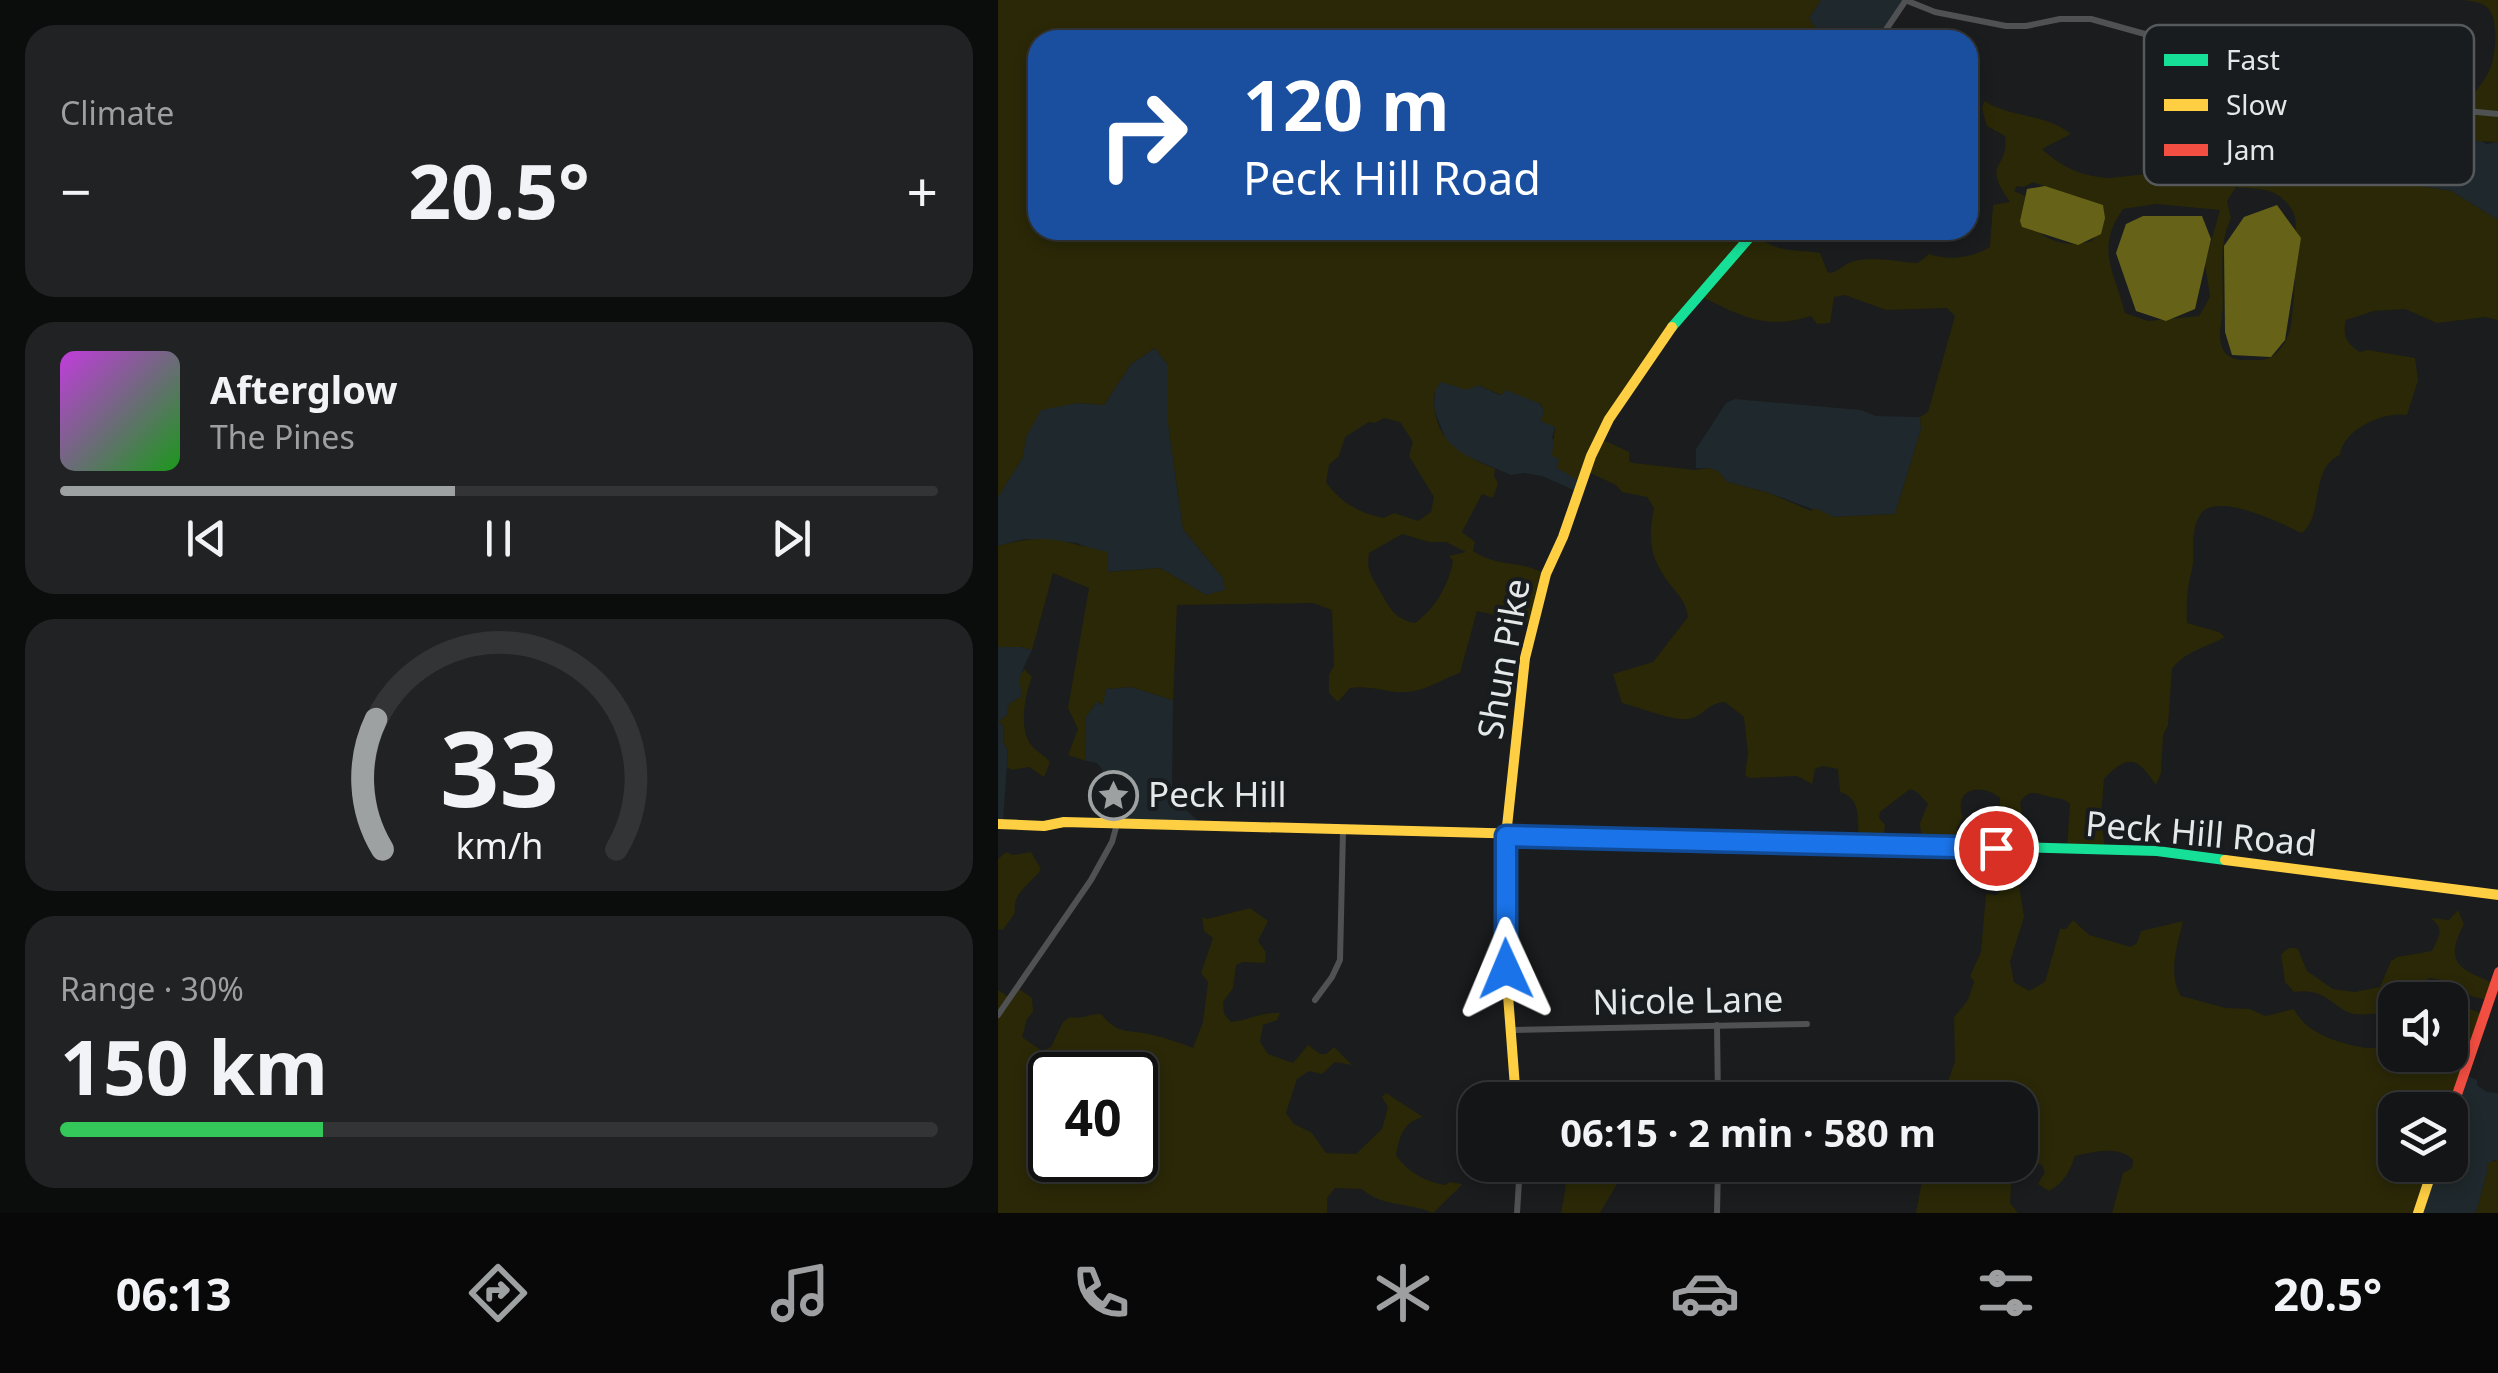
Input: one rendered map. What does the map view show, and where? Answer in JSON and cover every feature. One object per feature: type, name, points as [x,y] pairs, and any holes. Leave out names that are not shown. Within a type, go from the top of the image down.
[{"type":"street","points":[[1885,30],[1905,0],[1935,12],[2006,26],[2060,18],[2091,20],[2144,34]]},
{"type":"street","name":"Shun Pike","points":[[1514,1082],[1505,928],[1506,836],[1526,658],[1546,574],[1609,418],[1655,348],[1747,240]]},
{"type":"street","name":"Peck Hill Road","points":[[998,824],[2158,852],[2498,895]]},
{"type":"street","points":[[998,1015],[1091,880],[1118,824]]},
{"type":"street","points":[[1315,1000],[1340,960],[1343,831]]},
{"type":"street","points":[[2457,1092],[2498,972]]},
{"type":"street","name":"Nicole Lane","points":[[1510,1030],[1807,1024]]},
{"type":"street","points":[[1717,1026],[1718,1082]]},
{"type":"street","points":[[1517,1213],[1519,1182]]},
{"type":"street","points":[[1717,1213],[1718,1182]]},
{"type":"street","points":[[2418,1213],[2428,1182]]},
{"type":"shaded area","points":[[998,0],[1821,0],[1809,18],[1817,30],[1028,30],[1028,240],[1763,240],[1778,248],[1820,253],[1828,273],[1858,260],[1918,263],[1929,254],[1960,257],[1990,247],[1993,205],[2010,202],[1997,179],[2005,136],[1987,126],[1984,101],[2061,127],[2071,134],[2042,149],[2073,170],[2090,175],[2109,178],[2144,174],[2144,185],[2416,185],[2451,191],[2498,220],[2498,320],[2485,317],[2437,323],[2405,309],[2374,311],[2346,320],[2347,339],[2360,352],[2415,358],[2418,380],[2407,415],[2376,419],[2348,437],[2340,455],[2324,470],[2313,514],[2302,533],[2234,507],[2208,508],[2200,515],[2194,536],[2187,623],[2225,637],[2190,654],[2172,669],[2168,725],[2156,785],[2134,762],[2121,764],[2104,779],[2101,817],[2105,849],[2067,847],[2070,804],[2064,800],[2032,793],[2020,802],[2023,820],[2017,830],[2018,847],[2031,851],[2028,873],[2019,885],[2024,917],[2010,962],[2014,982],[2029,991],[2045,982],[2060,929],[2066,929],[2073,920],[2089,935],[2131,947],[2141,931],[2183,921],[2174,968],[2181,996],[2226,1008],[2250,1009],[2265,1016],[2294,1009],[2305,1024],[2331,1039],[2378,1048],[2378,1072],[2464,1072],[2457,1092],[2378,1092],[2378,1182],[2430,1182],[2420,1213],[2112,1213],[2123,1173],[2132,1168],[2133,1160],[2113,1151],[2075,1156],[2066,1176],[2049,1191],[2038,1184],[2045,1172],[2038,1164],[2038,1082],[1948,1082],[1955,1061],[1954,1017],[1968,1000],[1974,982],[1970,976],[1981,952],[1986,894],[1996,895],[2005,887],[2009,843],[2000,798],[1985,790],[1970,791],[1961,800],[1963,817],[1957,828],[1956,845],[1922,844],[1920,823],[1928,804],[1910,789],[1880,812],[1879,818],[1885,825],[1883,841],[1858,842],[1857,812],[1852,800],[1840,792],[1838,769],[1815,769],[1812,784],[1797,776],[1745,775],[1748,754],[1744,717],[1725,702],[1688,719],[1622,703],[1613,674],[1653,662],[1688,617],[1687,611],[1654,555],[1654,508],[1647,497],[1622,492],[1616,485],[1586,471],[1580,481],[1557,468],[1559,459],[1552,456],[1555,427],[1541,421],[1541,404],[1506,390],[1501,395],[1478,385],[1467,390],[1441,382],[1434,400],[1438,424],[1449,442],[1495,469],[1498,483],[1493,498],[1482,494],[1462,532],[1475,542],[1473,551],[1545,574],[1532,623],[1477,611],[1460,673],[1408,692],[1350,688],[1338,702],[1329,693],[1329,674],[1334,666],[1332,610],[1313,603],[1177,605],[1173,700],[1131,687],[1106,689],[1103,705],[1097,701],[1085,718],[1086,761],[1068,755],[1078,729],[1068,708],[1089,588],[1053,573],[1032,650],[998,647],[998,546],[1042,539],[1066,542],[1108,552],[1107,572],[1160,568],[1206,595],[1225,590],[1223,578],[1183,529],[1168,423],[1168,365],[1155,348],[1131,364],[1104,405],[1078,403],[1041,410],[1026,437],[1023,457],[998,497]],"holes":[[[2033,182],[2049,188],[2101,227],[2092,241],[2062,243],[2044,236],[2028,223],[2022,214],[2025,196],[2014,191],[2017,186]],[[2236,187],[2274,193],[2294,214],[2290,329],[2282,347],[2264,359],[2238,359],[2227,354],[2221,345],[2222,257],[2231,218],[2227,201]],[[2156,204],[2220,210],[2205,263],[2210,297],[2199,316],[2148,321],[2125,313],[2109,260],[2110,236],[2123,209]],[[1845,295],[1886,310],[1947,308],[1955,316],[1928,412],[1920,417],[1921,429],[1895,514],[1834,517],[1727,482],[1709,468],[1633,463],[1629,461],[1629,452],[1599,438],[1663,336],[1700,296],[1766,321],[1811,316],[1817,324],[1830,323],[1834,297]],[[1384,418],[1400,422],[1413,442],[1409,456],[1434,497],[1431,512],[1418,521],[1394,513],[1384,518],[1359,510],[1326,482],[1329,465],[1339,456],[1345,437]],[[1402,534],[1429,542],[1446,542],[1466,552],[1449,556],[1453,561],[1444,587],[1429,611],[1415,623],[1402,619],[1389,607],[1370,574],[1369,553]]]},
{"type":"shaded area","points":[[1821,0],[1904,0],[1885,30],[1817,30],[1809,18]]},
{"type":"shaded area","points":[[2465,0],[2498,0],[2498,142],[2474,141],[2474,94],[2492,63],[2495,46],[2494,20],[2486,6]]},
{"type":"shaded area","points":[[2474,138],[2487,144],[2498,142],[2498,220],[2451,191],[2416,185],[2474,185]]},
{"type":"shaded area","points":[[2045,186],[2103,205],[2101,234],[2078,245],[2022,227],[2027,189]]},
{"type":"shaded area","points":[[2277,205],[2301,238],[2285,340],[2271,357],[2232,355],[2225,332],[2224,246],[2244,217]]},
{"type":"shaded area","points":[[2143,216],[2202,216],[2211,239],[2195,309],[2166,321],[2136,311],[2116,253],[2126,224]]},
{"type":"shaded area","points":[[1155,348],[1168,365],[1168,423],[1183,529],[1223,578],[1226,590],[1206,595],[1160,568],[1107,572],[1091,549],[1077,543],[1024,539],[998,546],[998,497],[1023,457],[1026,437],[1041,409],[1078,403],[1104,405],[1131,364]]},
{"type":"shaded area","points":[[1441,382],[1478,385],[1500,395],[1506,390],[1538,401],[1555,427],[1552,438],[1559,459],[1580,481],[1576,491],[1542,476],[1511,475],[1466,456],[1447,443],[1434,409],[1435,389]]},
{"type":"shaded area","points":[[1735,399],[1861,410],[1876,416],[1920,417],[1921,429],[1895,514],[1834,517],[1727,482],[1709,468],[1696,468],[1696,449],[1726,403]]},
{"type":"shaded area","points":[[998,647],[1032,650],[1022,671],[1022,696],[1009,704],[1007,715],[999,721],[1008,750],[1003,822],[998,823]]},
{"type":"shaded area","points":[[1024,669],[1032,677],[1025,702],[1025,731],[1032,746],[1050,762],[1044,777],[1029,767],[1007,767],[1004,727],[999,721],[1007,715],[1009,704],[1022,696],[1019,679]]},
{"type":"shaded area","points":[[1131,687],[1173,700],[1172,796],[1202,825],[1110,822],[1109,800],[1099,786],[1102,769],[1097,763],[1086,761],[1085,718],[1097,701],[1101,705],[1106,689]]},
{"type":"shaded area","points":[[1006,852],[1031,852],[1041,869],[1020,893],[1015,913],[1003,930],[998,929],[998,859]]},
{"type":"shaded area","points":[[1250,908],[1268,921],[1258,941],[1266,952],[1265,963],[1236,965],[1233,988],[1223,1002],[1224,1014],[1231,1022],[1280,1013],[1277,1020],[1263,1025],[1260,1042],[1268,1054],[1293,1063],[1308,1045],[1320,1054],[1334,1047],[1352,1065],[1335,1062],[1322,1074],[1309,1071],[1297,1079],[1286,1113],[1294,1124],[1312,1133],[1326,1153],[1356,1154],[1382,1129],[1388,1107],[1382,1097],[1386,1093],[1423,1117],[1411,1122],[1404,1131],[1396,1155],[1400,1161],[1431,1181],[1462,1184],[1433,1213],[1379,1199],[1362,1189],[1335,1188],[1327,1198],[1327,1213],[998,1213],[998,990],[1011,999],[1019,989],[1032,998],[1033,1012],[1022,1037],[1042,1051],[1051,1047],[1063,1022],[1070,1017],[1097,1014],[1119,1029],[1193,1048],[1203,1022],[1208,982],[1201,973],[1213,938],[1204,931],[1202,917]]},
{"type":"shaded area","points":[[2458,910],[2464,924],[2455,957],[2465,969],[2496,984],[2491,1001],[2471,996],[2468,982],[2430,978],[2422,982],[2382,982],[2391,961],[2397,957],[2432,951],[2439,930],[2431,918],[2449,920]]},
{"type":"shaded area","points":[[2298,949],[2307,971],[2333,989],[2355,992],[2378,987],[2378,1013],[2354,1014],[2314,993],[2294,992],[2285,982],[2281,955],[2286,950]]},
{"type":"shaded area","points":[[2468,1009],[2485,1014],[2468,1061]]},
{"type":"shaded area","points":[[2465,1075],[2477,1080],[2477,1085],[2487,1092],[2499,1093],[2498,1160],[2493,1160],[2488,1169],[2476,1213],[2419,1213],[2429,1182],[2468,1182],[2468,1092],[2460,1092]]},
{"type":"shaded area","points":[[2498,1160],[2498,1213],[2476,1213],[2487,1163]]},
{"type":"shaded area","points":[[1563,1182],[1618,1182],[1600,1213],[1561,1213],[1566,1186]]},
{"type":"shaded area","points":[[1922,1182],[2008,1182],[2010,1203],[2018,1213],[1916,1213]]},
{"type":"traffic: fast","points":[[1672,327],[1747,240]]},
{"type":"traffic: fast","points":[[1644,837],[2157,851],[2225,860]]},
{"type":"traffic: slow","points":[[1515,1082],[1506,969],[1506,836],[1525,658],[1546,574],[1591,456],[1609,419],[1672,327]]},
{"type":"traffic: slow","points":[[998,824],[1044,826],[1064,822],[1644,837]]},
{"type":"traffic: slow","points":[[2225,860],[2499,895]]},
{"type":"traffic: slow","points":[[2418,1213],[2428,1182]]},
{"type":"traffic: jam","points":[[2458,1092],[2499,972]]},
{"type":"place","name":"Peck Hill","points":[[1113,795]]},
{"type":"route","points":[[1506,969],[1506,836],[1996,848]]}]
